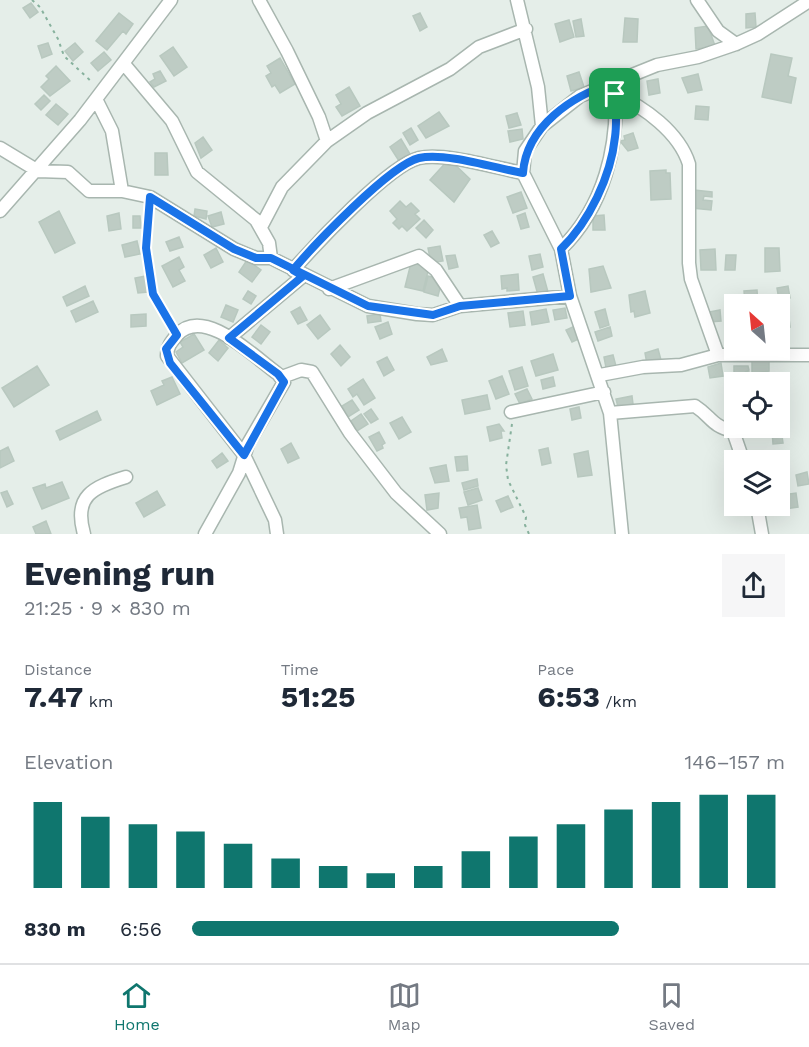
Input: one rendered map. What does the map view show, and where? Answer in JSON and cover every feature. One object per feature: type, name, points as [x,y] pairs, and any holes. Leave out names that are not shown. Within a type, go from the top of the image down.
[{"type":"street","points":[[0,211],[38,171],[99,96],[171,0]]},
{"type":"street","points":[[259,0],[319,117],[327,141]]},
{"type":"street","points":[[517,0],[526,29],[538,87],[542,126]]},
{"type":"street","points":[[697,0],[718,31],[736,44]]},
{"type":"street","points":[[622,534],[610,413],[600,375],[570,296],[561,249],[523,173],[525,151],[542,126],[580,96],[615,89],[657,65],[698,57],[736,44],[758,34],[809,1]]},
{"type":"street","points":[[261,227],[282,187],[327,141],[367,113],[450,69],[479,47],[526,29]]},
{"type":"street","points":[[124,64],[172,121],[197,172],[244,208],[261,227],[269,243],[271,258]]},
{"type":"street","points":[[561,249],[576,235],[588,215],[606,174],[615,137],[615,89]]},
{"type":"street","points":[[615,89],[646,111],[686,153],[690,271],[718,355]]},
{"type":"street","points":[[99,96],[111,131],[122,191]]},
{"type":"street","points":[[0,148],[38,171],[68,172],[83,188],[95,192],[122,191],[150,197],[234,249],[256,258],[271,258],[329,289],[368,306],[417,315],[433,315],[460,306],[570,296]]},
{"type":"street","points":[[229,338],[298,273],[347,213],[413,160],[430,157],[448,158],[523,173]]},
{"type":"street","points":[[329,289],[419,256],[436,270],[460,306]]},
{"type":"street","points":[[277,534],[275,520],[244,455],[170,363],[166,349],[177,335],[193,324],[207,326],[229,338],[282,377]]},
{"type":"street","points":[[600,375],[643,367],[681,365],[718,355],[809,356]]},
{"type":"street","points":[[282,377],[302,370],[312,372],[350,433],[396,493],[440,534]]},
{"type":"street","points":[[205,534],[235,483],[254,433],[282,389],[282,377]]},
{"type":"street","points":[[511,412],[604,392]]},
{"type":"street","points":[[610,413],[682,405],[695,406],[705,413],[715,426],[733,431],[740,450]]},
{"type":"street","points":[[84,534],[79,517],[82,504],[95,489],[126,477]]},
{"type":"street","points":[[759,516],[762,533]]},
{"type":"path","points":[[32,0],[40,7],[64,56],[99,96]]},
{"type":"path","points":[[150,197],[146,248],[153,294],[177,335]]},
{"type":"path","points":[[511,412],[506,465],[508,480],[526,517],[525,525],[529,534]]},
{"type":"building","points":[[31,3],[38,12],[30,18],[23,8]]},
{"type":"building","points":[[119,13],[133,24],[126,34],[123,31],[107,50],[96,41]]},
{"type":"building","points":[[420,13],[427,27],[420,31],[413,16]]},
{"type":"building","points":[[755,13],[756,27],[746,28],[746,14]]},
{"type":"building","points":[[625,18],[638,19],[637,42],[623,42]]},
{"type":"building","points":[[581,19],[584,36],[576,37],[573,21]]},
{"type":"building","points":[[569,20],[574,37],[560,42],[555,24]]},
{"type":"building","points":[[708,26],[715,46],[696,49],[695,28]]},
{"type":"building","points":[[48,43],[52,54],[42,58],[38,46]]},
{"type":"building","points":[[75,43],[83,52],[73,61],[65,51]]},
{"type":"building","points":[[173,47],[187,67],[174,76],[160,56]]},
{"type":"building","points":[[104,52],[111,60],[98,71],[91,63]]},
{"type":"building","points":[[771,54],[792,58],[788,76],[796,78],[791,103],[762,97]]},
{"type":"building","points":[[280,58],[295,84],[280,93],[275,85],[272,87],[266,76],[271,73],[267,66]]},
{"type":"building","points":[[56,66],[70,81],[50,96],[41,87],[49,79],[46,76]]},
{"type":"building","points":[[160,71],[166,81],[154,87],[150,82],[155,79],[153,74]]},
{"type":"building","points":[[579,72],[584,87],[571,91],[567,76]]},
{"type":"building","points":[[698,74],[702,90],[688,93],[682,78]]},
{"type":"building","points":[[658,79],[660,93],[649,95],[647,81]]},
{"type":"building","points":[[349,87],[360,106],[342,116],[336,107],[341,104],[336,95]]},
{"type":"building","points":[[44,95],[50,101],[41,110],[35,104]]},
{"type":"building","points":[[56,104],[68,114],[58,125],[46,115]]},
{"type":"building","points":[[696,106],[709,107],[708,120],[695,119]]},
{"type":"building","points":[[439,112],[449,126],[426,138],[418,126]]},
{"type":"building","points":[[517,113],[521,125],[509,128],[506,116]]},
{"type":"building","points":[[411,128],[418,140],[410,145],[403,133]]},
{"type":"building","points":[[522,129],[523,139],[510,142],[508,131]]},
{"type":"building","points":[[633,133],[638,148],[628,151],[620,141],[625,140],[624,136]]},
{"type":"building","points":[[203,137],[212,150],[201,158],[195,143]]},
{"type":"building","points":[[401,139],[410,154],[399,161],[390,147]]},
{"type":"building","points":[[155,153],[167,153],[168,175],[155,175]]},
{"type":"building","points":[[449,159],[470,179],[454,202],[430,180]]},
{"type":"building","points":[[666,170],[666,173],[670,173],[671,199],[651,200],[650,171]]},
{"type":"building","points":[[694,190],[712,192],[712,197],[704,196],[703,200],[712,201],[711,210],[692,208]]},
{"type":"building","points":[[521,192],[527,208],[513,213],[507,197]]},
{"type":"building","points":[[400,201],[406,207],[411,203],[419,211],[415,214],[420,219],[407,231],[402,226],[399,229],[393,223],[397,219],[390,211]]},
{"type":"building","points":[[195,209],[207,211],[206,219],[194,216]]},
{"type":"building","points":[[59,211],[75,243],[55,253],[39,222]]},
{"type":"building","points":[[221,212],[224,224],[212,227],[208,216]]},
{"type":"building","points":[[119,213],[121,229],[109,231],[107,216]]},
{"type":"building","points":[[525,213],[529,227],[521,229],[517,216]]},
{"type":"building","points":[[604,215],[605,230],[593,230],[593,216]]},
{"type":"building","points":[[133,216],[140,216],[141,228],[133,228]]},
{"type":"building","points":[[424,220],[433,230],[426,238],[416,228]]},
{"type":"building","points":[[492,231],[499,243],[491,247],[484,235]]},
{"type":"building","points":[[179,237],[183,247],[170,251],[166,242]]},
{"type":"building","points":[[137,241],[140,254],[125,257],[122,245]]},
{"type":"building","points":[[440,246],[443,261],[431,263],[428,248]]},
{"type":"building","points":[[216,248],[223,262],[211,268],[204,255]]},
{"type":"building","points":[[765,248],[779,248],[780,271],[765,272]]},
{"type":"building","points":[[715,249],[716,270],[701,270],[700,250]]},
{"type":"building","points":[[540,254],[543,267],[532,270],[529,256]]},
{"type":"building","points":[[455,255],[458,267],[449,269],[446,256]]},
{"type":"building","points":[[726,255],[736,255],[735,270],[725,270]]},
{"type":"building","points":[[179,257],[184,267],[179,270],[185,281],[173,287],[162,266]]},
{"type":"building","points":[[247,260],[261,270],[252,282],[239,272]]},
{"type":"building","points":[[411,263],[429,267],[423,291],[405,287]]},
{"type":"building","points":[[603,266],[611,288],[591,292],[589,269]]},
{"type":"building","points":[[518,274],[519,290],[502,289],[501,276]]},
{"type":"building","points":[[543,274],[548,292],[538,295],[533,277]]},
{"type":"building","points":[[146,276],[148,292],[138,293],[135,278]]},
{"type":"building","points":[[428,276],[442,280],[438,296],[424,292]]},
{"type":"building","points":[[85,286],[89,296],[67,306],[63,297]]},
{"type":"building","points":[[788,286],[789,294],[778,294],[777,288]]},
{"type":"building","points":[[757,290],[757,294],[744,294],[744,291]]},
{"type":"building","points":[[248,291],[256,296],[251,304],[243,299]]},
{"type":"building","points":[[645,291],[650,313],[635,317],[634,311],[631,312],[629,295]]},
{"type":"building","points":[[93,301],[98,312],[76,322],[71,311]]},
{"type":"building","points":[[226,305],[238,310],[233,322],[221,317]]},
{"type":"building","points":[[300,307],[307,320],[298,324],[291,312]]},
{"type":"building","points":[[565,308],[567,318],[555,320],[553,310]]},
{"type":"building","points":[[546,309],[549,322],[532,325],[530,312]]},
{"type":"building","points":[[605,309],[609,325],[600,328],[595,312]]},
{"type":"building","points":[[720,310],[721,321],[710,322],[709,312]]},
{"type":"building","points":[[523,311],[525,325],[510,327],[508,313]]},
{"type":"building","points":[[146,314],[146,326],[131,327],[131,315]]},
{"type":"building","points":[[380,314],[381,321],[368,323],[367,316]]},
{"type":"building","points":[[320,315],[330,329],[318,339],[307,325]]},
{"type":"building","points":[[388,322],[392,334],[380,339],[375,327]]},
{"type":"building","points":[[261,325],[270,332],[261,344],[252,337]]},
{"type":"building","points":[[575,326],[581,338],[572,342],[566,330]]},
{"type":"building","points":[[610,327],[612,336],[598,341],[595,332]]},
{"type":"building","points":[[194,334],[204,350],[182,363],[176,352],[183,347],[180,342]]},
{"type":"building","points":[[219,340],[228,348],[218,361],[209,353]]},
{"type":"building","points":[[340,345],[350,357],[341,366],[331,354]]},
{"type":"building","points":[[442,349],[447,361],[431,365],[427,357]]},
{"type":"building","points":[[658,349],[661,360],[647,364],[645,353]]},
{"type":"building","points":[[553,354],[558,370],[536,376],[531,361]]},
{"type":"building","points":[[613,355],[617,370],[607,373],[604,357]]},
{"type":"building","points":[[387,357],[394,370],[384,376],[377,362]]},
{"type":"building","points":[[769,360],[769,371],[752,372],[752,361]]},
{"type":"building","points":[[721,363],[723,376],[710,378],[708,367]]},
{"type":"building","points":[[37,366],[49,385],[14,407],[2,388]]},
{"type":"building","points":[[734,366],[748,366],[749,370],[745,372],[734,372]]},
{"type":"building","points":[[522,367],[528,386],[515,390],[509,371]]},
{"type":"building","points":[[502,376],[509,394],[496,399],[489,381]]},
{"type":"building","points":[[172,377],[180,394],[157,405],[151,391],[164,385],[162,381]]},
{"type":"building","points":[[553,377],[555,386],[543,389],[541,380]]},
{"type":"building","points":[[363,379],[375,398],[364,405],[357,394],[353,397],[348,389]]},
{"type":"building","points":[[527,389],[532,399],[520,404],[515,394]]},
{"type":"building","points":[[487,395],[490,409],[465,414],[462,400]]},
{"type":"building","points":[[632,396],[633,404],[618,407],[616,399]]},
{"type":"building","points":[[352,400],[359,410],[348,417],[342,406]]},
{"type":"building","points":[[579,407],[581,418],[572,420],[570,409]]},
{"type":"building","points":[[371,409],[378,419],[371,423],[364,414]]},
{"type":"building","points":[[97,411],[101,420],[60,440],[56,431]]},
{"type":"building","points":[[361,414],[368,424],[357,431],[351,421]]},
{"type":"building","points":[[402,417],[411,432],[399,439],[390,423]]},
{"type":"building","points":[[499,424],[504,431],[501,431],[502,438],[490,441],[487,427]]},
{"type":"building","points":[[379,432],[385,443],[382,445],[383,448],[377,451],[369,437]]},
{"type":"building","points":[[773,438],[782,438],[783,443],[773,444]]},
{"type":"building","points":[[291,443],[299,458],[288,463],[281,449]]},
{"type":"building","points":[[8,447],[14,461],[0,468],[0,451]]},
{"type":"building","points":[[548,448],[551,463],[542,465],[539,450]]},
{"type":"building","points":[[588,451],[592,475],[578,477],[574,454]]},
{"type":"building","points":[[222,453],[228,461],[217,468],[212,461]]},
{"type":"building","points":[[467,456],[468,470],[457,471],[455,457]]},
{"type":"building","points":[[446,465],[449,481],[435,483],[430,468]]},
{"type":"building","points":[[807,472],[809,484],[798,486],[796,475]]},
{"type":"building","points":[[477,479],[478,486],[464,490],[462,483]]},
{"type":"building","points":[[62,482],[69,498],[42,509],[33,488],[45,484],[46,488]]},
{"type":"building","points":[[478,488],[482,500],[468,505],[464,492]]},
{"type":"building","points":[[7,491],[13,504],[7,507],[1,493]]},
{"type":"building","points":[[157,491],[165,505],[144,517],[136,503]]},
{"type":"building","points":[[439,493],[438,508],[427,510],[425,495]]},
{"type":"building","points":[[796,493],[798,507],[790,508],[790,494]]},
{"type":"building","points":[[508,496],[513,507],[501,512],[496,501]]},
{"type":"building","points":[[477,505],[481,528],[469,530],[467,517],[461,518],[459,508]]},
{"type":"building","points":[[46,521],[51,534],[36,534],[33,527]]},
{"type":"route","points":[[615,94],[614,83],[591,91],[580,96],[542,126],[525,151],[523,173],[448,158],[419,158],[384,181],[323,236],[293,270],[303,276],[229,338],[282,377],[284,382],[282,389],[254,433],[244,455],[170,363],[166,349],[177,335],[153,294],[146,248],[150,197],[234,249],[256,258],[266,260],[271,258],[293,270],[312,281],[368,306],[417,315],[433,315],[460,306],[570,296],[561,249],[576,235],[588,215],[606,174],[615,137],[615,94]]}]
